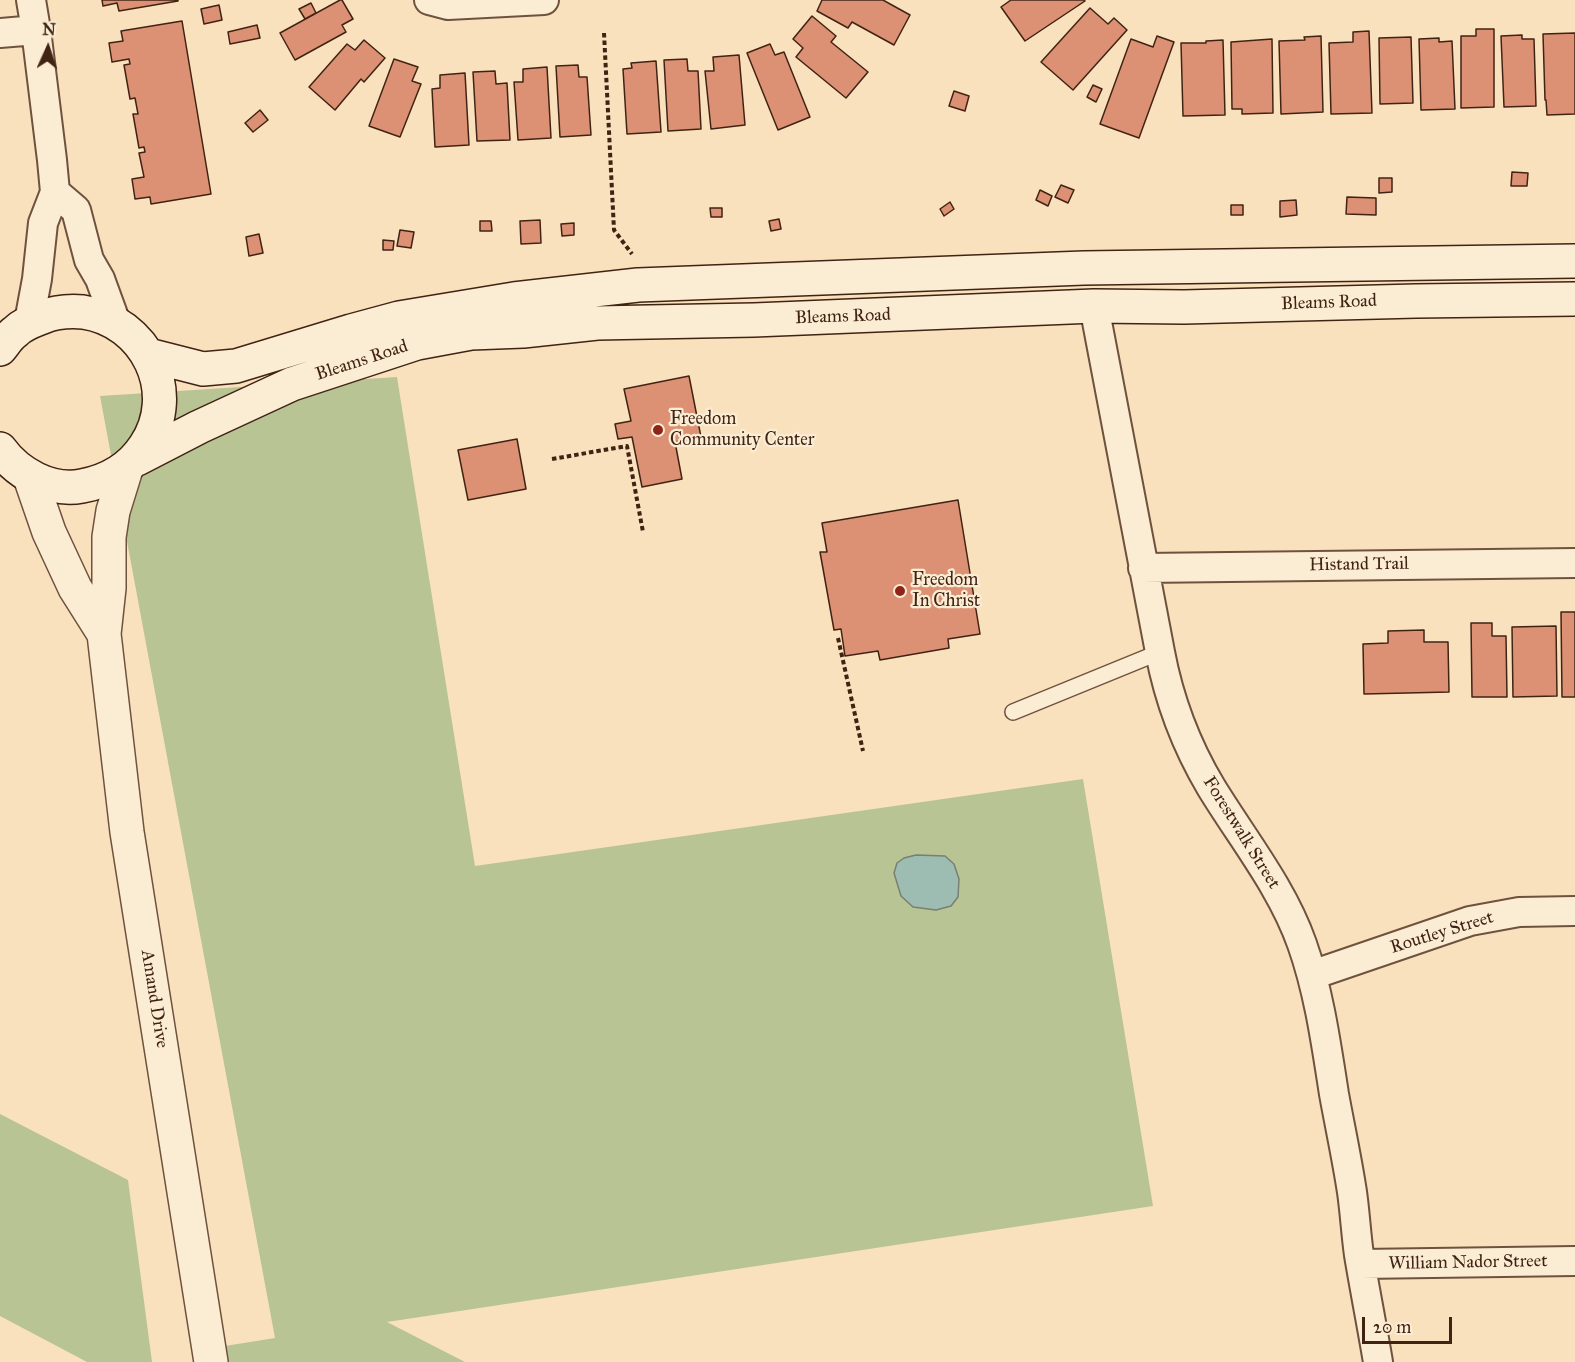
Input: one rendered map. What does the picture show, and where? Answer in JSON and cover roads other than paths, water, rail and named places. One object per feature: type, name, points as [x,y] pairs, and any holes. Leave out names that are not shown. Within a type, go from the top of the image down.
[{"type":"main road","name":"Bleams Road","points":[[148,355],[203,369],[236,366],[399,318],[514,299],[638,285],[1084,268],[1575,261]]},
{"type":"main road","name":"Bleams Road","points":[[30,477],[54,486],[79,487],[104,481],[199,427],[292,384],[417,344],[471,333],[597,324],[1094,306],[1184,307],[1416,300],[1575,299]]},
{"type":"main road","points":[[11,333],[50,314],[72,311],[95,314],[116,323],[134,337],[148,355]]},
{"type":"main road","name":"Amand Drive","points":[[148,355],[158,381],[160,409],[152,436],[131,464],[113,511],[109,537],[109,588],[104,634],[127,832],[211,1362]]},
{"type":"main road","points":[[0,449],[8,460],[30,477]]},
{"type":"main road","name":"Amand Drive","points":[[30,477],[49,532],[75,588],[104,634]]},
{"type":"street","points":[[11,333],[37,279],[43,223],[55,192],[31,0]]},
{"type":"street","points":[[429,0],[448,5],[544,0]]},
{"type":"street","points":[[0,33],[36,30]]},
{"type":"street","points":[[55,192],[76,210],[89,260],[100,279],[116,323]]},
{"type":"street","name":"Forestwalk Street","points":[[1094,306],[1169,693],[1194,756],[1287,910],[1301,941],[1312,975],[1348,1170],[1378,1362]]},
{"type":"street","name":"Histand Trail","points":[[1143,568],[1575,562]]},
{"type":"street","name":"Routley Street","points":[[1312,975],[1470,921],[1519,912],[1575,911]]},
{"type":"street","name":"William Nador Street","points":[[1361,1264],[1575,1261]]},
{"type":"lane","points":[[1013,712],[1160,652]]},
{"type":"water","points":[[916,855],[945,856],[954,864],[959,879],[958,897],[951,906],[936,910],[913,907],[901,896],[894,873],[897,863],[904,858]]},
{"type":"place","name":"Freedom Community Center","points":[[658,430]]},
{"type":"place","name":"Freedom In Christ","points":[[900,591]]}]
